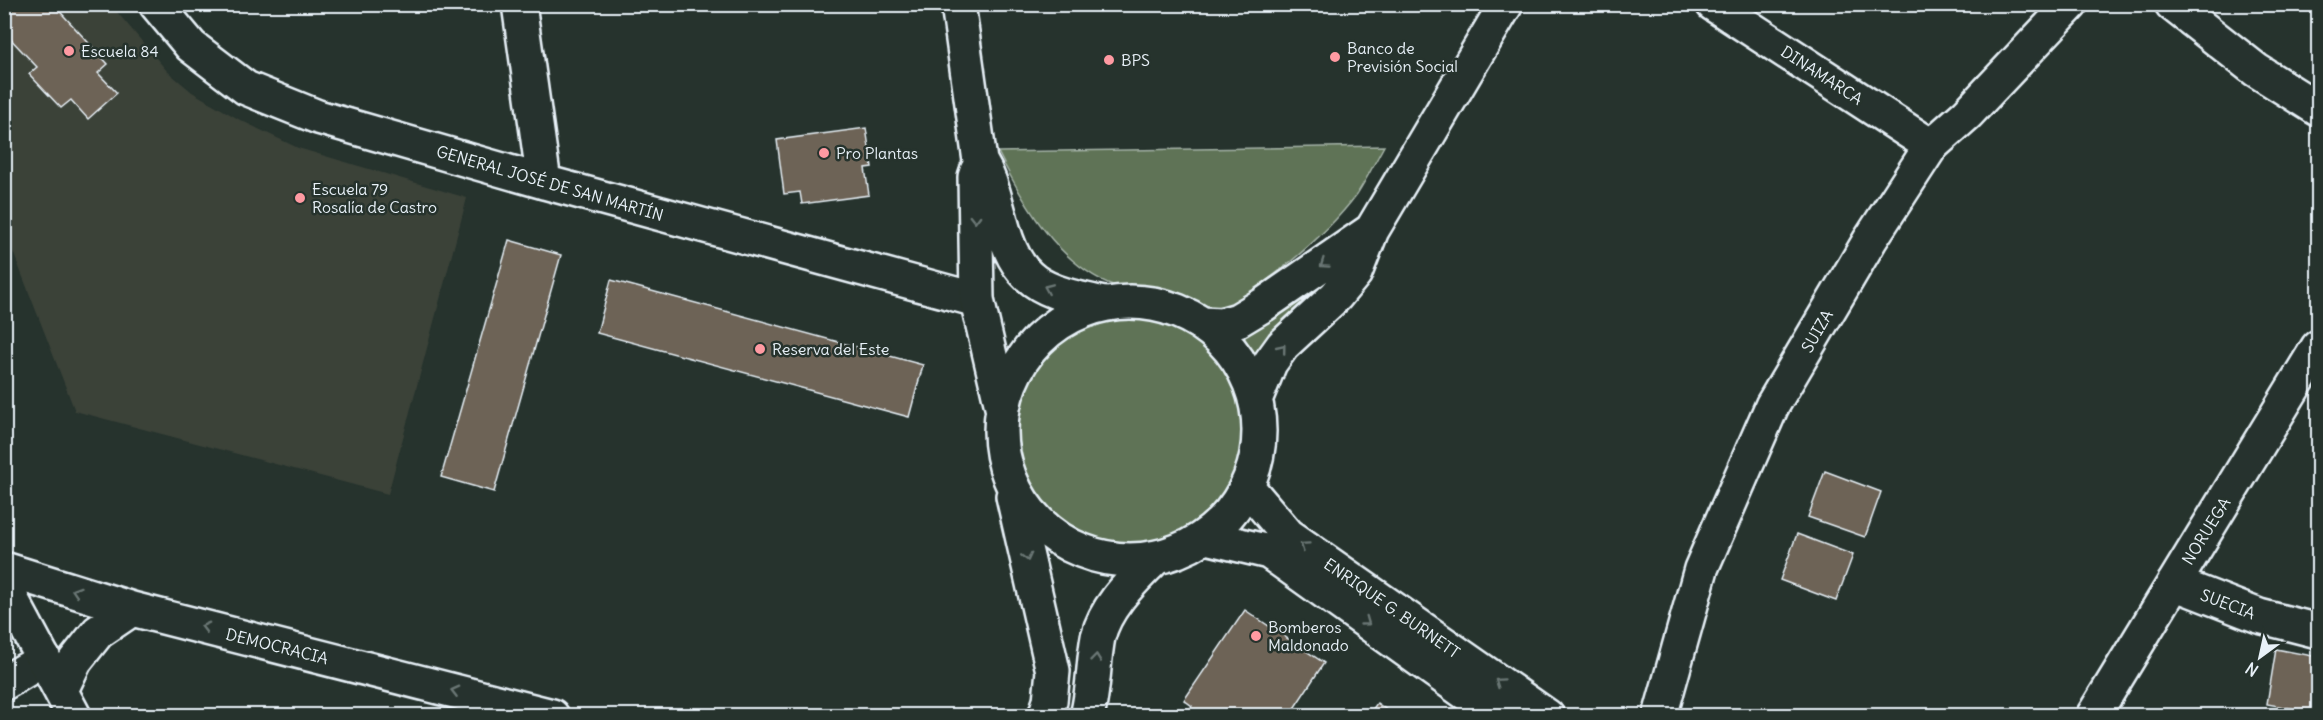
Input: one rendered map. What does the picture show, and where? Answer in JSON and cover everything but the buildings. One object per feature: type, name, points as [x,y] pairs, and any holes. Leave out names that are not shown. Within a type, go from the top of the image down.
[{"type":"street","name":"GENERAL JOSÉ DE SAN MARTÍN","points":[[156,4],[190,46],[246,88],[318,117],[544,182],[977,300]]},
{"type":"street","points":[[519,4],[544,182]]},
{"type":"street","points":[[958,4],[980,161],[991,179],[1006,244],[1015,260],[1038,284],[1056,292],[1104,304]]},
{"type":"street","points":[[1255,400],[1270,363],[1283,345],[1336,296],[1355,273],[1372,230],[1506,4]]},
{"type":"street","name":"DINAMARCA","points":[[1713,4],[1931,146]]},
{"type":"street","name":"SUIZA","points":[[1660,716],[1701,569],[1772,406],[1870,240],[1931,146],[1967,114],[2071,4]]},
{"type":"street","points":[[2172,4],[2256,70],[2319,109]]},
{"type":"street","points":[[980,161],[975,177],[977,300],[1002,407],[1001,433],[1004,459],[1053,670],[1050,701],[1045,716]]},
{"type":"street","points":[[1202,324],[1221,325],[1238,320],[1372,230]]},
{"type":"street","points":[[1002,407],[1010,382],[1022,360],[1038,340],[1057,324],[1080,312],[1104,304],[1130,301],[1155,304],[1180,311],[1202,324],[1224,342],[1242,365],[1255,400],[1260,440],[1257,460],[1248,488],[1226,519],[1206,537],[1181,550],[1155,558],[1130,561],[1105,558],[1081,550],[1059,539],[1040,524],[1023,505],[1004,459]]},
{"type":"street","name":"NORUEGA","points":[[2093,716],[2319,347]]},
{"type":"street","name":"ENRIQUE G. BURNETT","points":[[1248,488],[1288,535],[1546,716]]},
{"type":"street","name":"ENRIQUE G. BURNETT","points":[[1206,537],[1269,552],[1498,716]]},
{"type":"street","points":[[1087,716],[1091,701],[1098,636],[1106,616],[1120,596],[1155,558]]},
{"type":"street","name":"DEMOCRACIA","points":[[4,568],[132,609],[552,716]]},
{"type":"street","name":"SUECIA","points":[[2174,583],[2259,616],[2319,631]]},
{"type":"street","points":[[4,585],[68,703]]},
{"type":"street","points":[[68,703],[75,661],[98,632],[132,609]]},
{"type":"street","points":[[4,683],[44,659]]},
{"type":"shaded area","points":[[5,5],[111,5],[167,71],[192,92],[240,120],[298,148],[467,198],[388,494],[75,411],[5,231]]},
{"type":"green space","points":[[1384,146],[1357,194],[1325,231],[1244,299],[1217,310],[1166,291],[1129,289],[1115,286],[1094,276],[1059,248],[1044,230],[1019,192],[998,152]]},
{"type":"green space","points":[[1334,273],[1286,317],[1269,336],[1258,354],[1244,345],[1247,334],[1284,312]]},
{"type":"green space","points":[[1117,302],[1143,302],[1168,307],[1191,317],[1212,331],[1230,349],[1244,370],[1254,393],[1259,431],[1254,469],[1244,492],[1230,513],[1212,531],[1191,545],[1168,555],[1143,560],[1117,560],[1092,555],[1069,545],[1048,531],[1030,513],[1016,492],[1006,469],[1001,444],[1001,418],[1006,393],[1016,370],[1030,349],[1048,331],[1069,317],[1092,307]]},
{"type":"place","name":"Escuela 84","points":[[69,51]]},
{"type":"place","name":"Banco de Previsión Social","points":[[1335,57]]},
{"type":"place","name":"BPS","points":[[1109,60]]},
{"type":"place","name":"Pro Plantas","points":[[824,153]]},
{"type":"place","name":"Escuela 79 Rosalía de Castro","points":[[300,198]]},
{"type":"place","name":"Reserva del Este","points":[[760,349]]},
{"type":"place","name":"Bomberos Maldonado","points":[[1256,636]]}]
